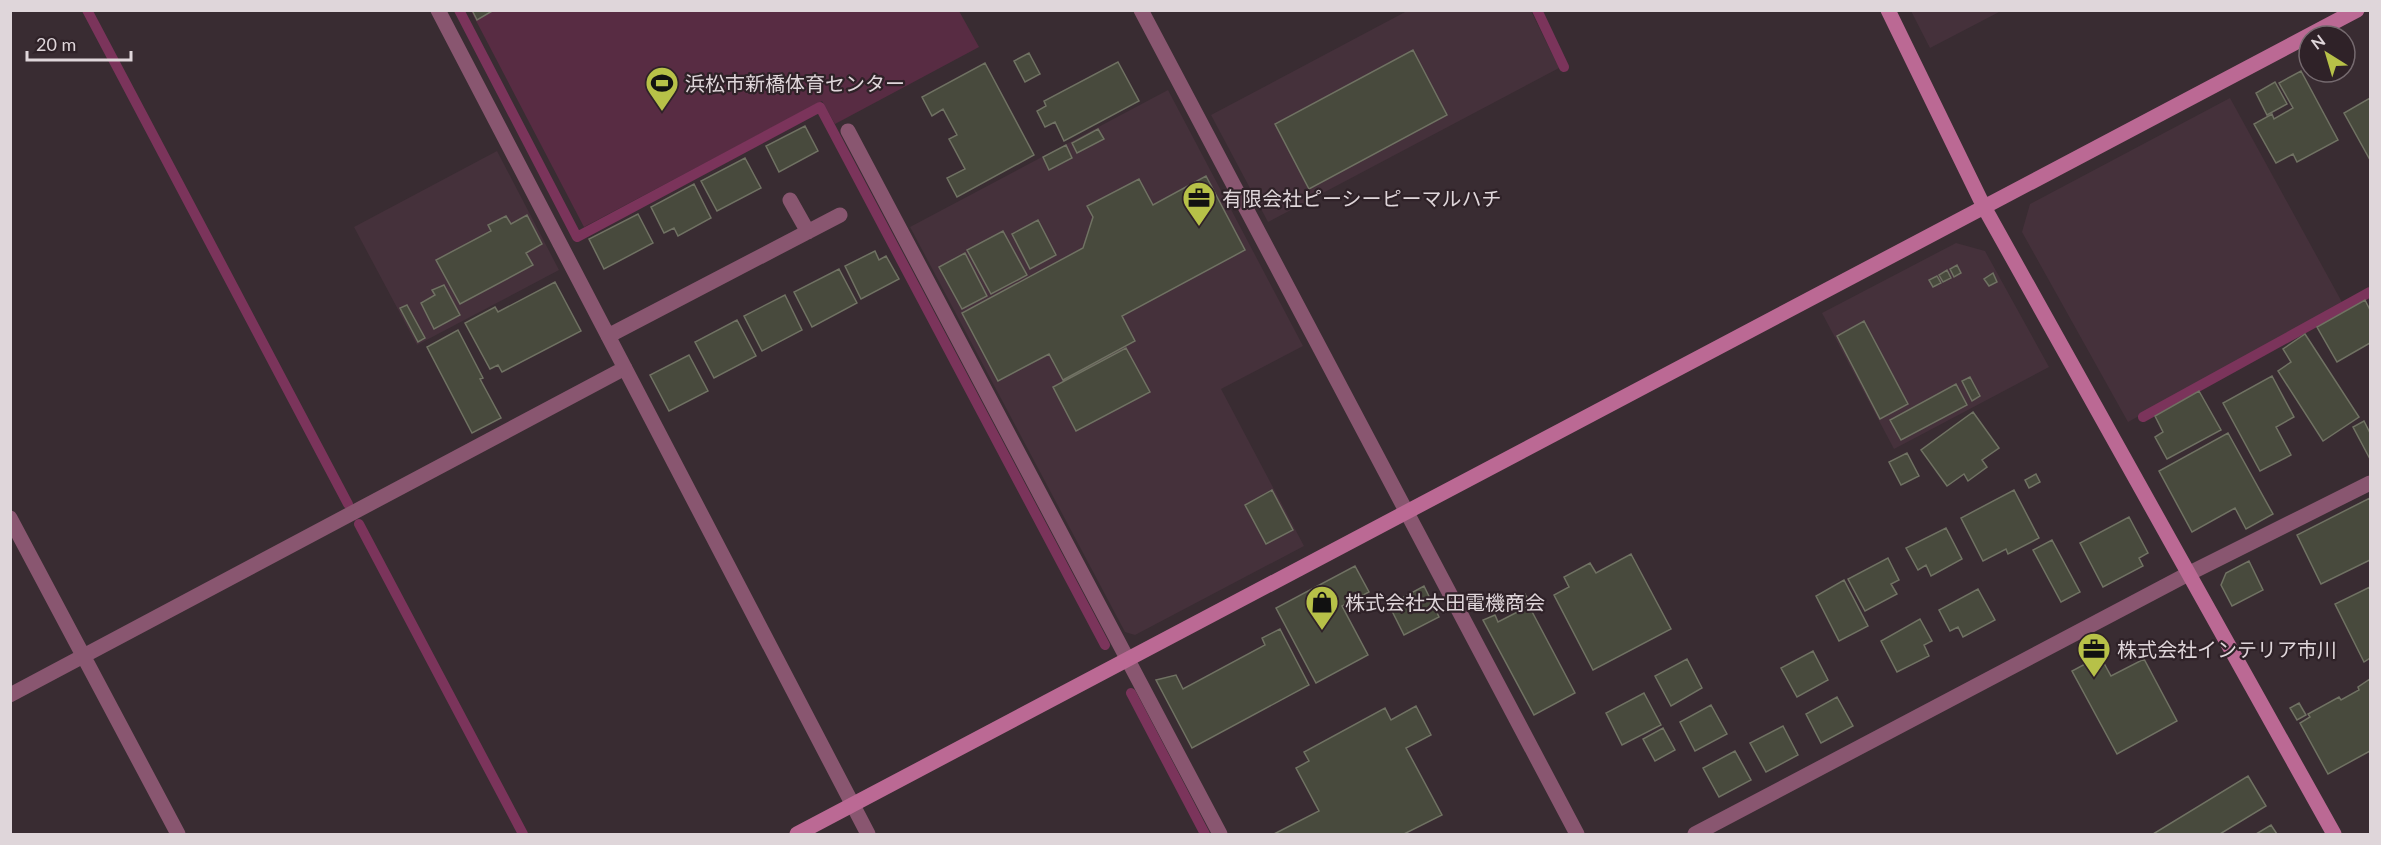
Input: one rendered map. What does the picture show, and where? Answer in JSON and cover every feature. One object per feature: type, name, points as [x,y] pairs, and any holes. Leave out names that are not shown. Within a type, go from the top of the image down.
[{"type":"street","points":[[438,10],[868,834]]},
{"type":"street","points":[[1141,10],[1577,834]]},
{"type":"street","points":[[1888,10],[1984,207],[2334,834]]},
{"type":"street","points":[[797,834],[2357,10]]},
{"type":"street","points":[[848,131],[1220,834]]},
{"type":"street","points":[[790,200],[807,232]]},
{"type":"street","points":[[608,336],[840,214]]},
{"type":"street","points":[[10,695],[625,368]]},
{"type":"street","points":[[1695,834],[2188,574],[2370,483]]},
{"type":"street","points":[[10,518],[178,834]]},
{"type":"shaded area","name":"浜松市新橋体育センター","points":[[471,11],[959,11],[979,47],[835,124],[822,101],[584,227]]},
{"type":"shaded area","points":[[1407,11],[1531,11],[1559,68],[1268,222],[1211,115]]},
{"type":"shaded area","points":[[1911,11],[2001,11],[1930,48]]},
{"type":"shaded area","points":[[1168,90],[1303,346],[1221,389],[1304,546],[1135,635],[1125,632],[910,227]]},
{"type":"shaded area","points":[[2230,98],[2343,304],[2128,422],[2022,232],[2030,204]]},
{"type":"shaded area","points":[[497,151],[559,270],[417,345],[354,227]]},
{"type":"shaded area","points":[[1956,243],[1985,251],[2049,367],[1894,449],[1822,313]]},
{"type":"building","points":[[472,10],[494,10],[477,20]]},
{"type":"building","points":[[1413,50],[1447,115],[1309,189],[1275,124]]},
{"type":"building","points":[[1029,53],[1040,74],[1025,82],[1014,61]]},
{"type":"building","points":[[1118,62],[1139,101],[1064,141],[1055,122],[1045,127],[1037,111],[1046,106],[1044,101]]},
{"type":"building","points":[[985,63],[1034,155],[957,197],[947,178],[965,169],[949,139],[957,135],[943,109],[932,116],[922,97]]},
{"type":"building","points":[[2297,73],[2297,84],[2308,84],[2338,140],[2297,162],[2293,154],[2276,163],[2254,124],[2272,114],[2274,119],[2293,108],[2279,83]]},
{"type":"building","points":[[2275,82],[2287,104],[2267,115],[2256,93]]},
{"type":"building","points":[[2370,98],[2370,157],[2369,158],[2344,113]]},
{"type":"building","points":[[805,126],[818,151],[779,172],[766,146]]},
{"type":"building","points":[[1098,129],[1104,139],[1077,153],[1072,143]]},
{"type":"building","points":[[1066,145],[1072,158],[1049,170],[1043,157]]},
{"type":"building","points":[[745,158],[761,188],[717,211],[701,181]]},
{"type":"building","points":[[1206,176],[1245,250],[1122,316],[1135,341],[1063,380],[1049,354],[998,381],[962,313],[1083,248],[1093,217],[1087,206],[1139,179],[1153,205]]},
{"type":"building","points":[[694,184],[711,218],[678,236],[674,228],[664,233],[651,207]]},
{"type":"building","points":[[638,214],[653,243],[604,269],[589,239]]},
{"type":"building","points":[[527,215],[542,244],[526,253],[533,265],[460,304],[436,260],[491,231],[488,225],[506,216],[511,224]]},
{"type":"building","points":[[1038,220],[1056,255],[1030,269],[1012,234]]},
{"type":"building","points":[[1003,231],[1027,275],[991,294],[967,250]]},
{"type":"building","points":[[875,251],[879,260],[886,256],[899,279],[861,299],[845,266]]},
{"type":"building","points":[[965,253],[987,296],[962,309],[939,267]]},
{"type":"building","points":[[1957,265],[1961,273],[1954,277],[1950,269]]},
{"type":"building","points":[[839,269],[857,303],[812,327],[794,292]]},
{"type":"building","points":[[1947,270],[1951,278],[1943,282],[1939,275]]},
{"type":"building","points":[[1993,273],[1997,282],[1989,286],[1984,279]]},
{"type":"building","points":[[1937,276],[1941,283],[1933,287],[1929,280]]},
{"type":"building","points":[[555,282],[581,331],[502,372],[498,365],[490,369],[465,323],[495,307],[498,312]]},
{"type":"building","points":[[444,285],[460,315],[434,329],[421,303],[435,295],[432,290]]},
{"type":"building","points":[[785,295],[802,330],[762,351],[744,316]]},
{"type":"building","points":[[2365,300],[2370,310],[2370,343],[2337,362],[2317,327]]},
{"type":"building","points":[[407,305],[425,338],[418,342],[400,308]]},
{"type":"building","points":[[737,320],[756,356],[714,378],[695,342]]},
{"type":"building","points":[[1864,321],[1908,404],[1880,419],[1837,336]]},
{"type":"building","points":[[458,330],[501,418],[472,433],[427,347]]},
{"type":"building","points":[[2305,334],[2359,417],[2323,441],[2278,371],[2291,362],[2283,349]]},
{"type":"building","points":[[1126,348],[1150,392],[1076,431],[1053,387]]},
{"type":"building","points":[[689,355],[708,391],[669,411],[650,375]]},
{"type":"building","points":[[2272,376],[2294,417],[2276,427],[2291,455],[2260,471],[2223,403]]},
{"type":"building","points":[[1970,377],[1980,396],[1972,401],[1962,381]]},
{"type":"building","points":[[1956,384],[1967,405],[1901,440],[1890,420]]},
{"type":"building","points":[[2199,391],[2221,430],[2167,459],[2155,437],[2163,432],[2155,416]]},
{"type":"building","points":[[1973,412],[1999,448],[1982,460],[1987,467],[1968,481],[1964,474],[1947,486],[1921,450]]},
{"type":"building","points":[[2364,421],[2370,433],[2370,459],[2353,427]]},
{"type":"building","points":[[2228,433],[2273,514],[2246,529],[2235,508],[2192,532],[2159,471]]},
{"type":"building","points":[[1907,453],[1919,476],[1901,485],[1889,462]]},
{"type":"building","points":[[2036,474],[2040,482],[2029,488],[2025,480]]},
{"type":"building","points":[[1272,490],[1293,530],[1266,544],[1245,505]]},
{"type":"building","points":[[2014,490],[2039,538],[2008,554],[2006,549],[1983,561],[1961,518]]},
{"type":"building","points":[[2370,498],[2370,560],[2321,584],[2297,535]]},
{"type":"building","points":[[2129,517],[2148,553],[2139,558],[2143,566],[2103,587],[2080,543]]},
{"type":"building","points":[[1946,528],[1962,559],[1931,576],[1926,565],[1918,570],[1906,548]]},
{"type":"building","points":[[2052,540],[2080,592],[2061,602],[2033,550]]},
{"type":"building","points":[[1631,554],[1671,629],[1593,670],[1554,595],[1569,587],[1564,577],[1590,563],[1596,573]]},
{"type":"building","points":[[1888,558],[1899,580],[1891,584],[1897,594],[1865,611],[1848,579]]},
{"type":"building","points":[[2249,561],[2263,590],[2232,606],[2221,585],[2226,573]]},
{"type":"building","name":"株式会社太田電機商会","points":[[1355,566],[1369,592],[1342,606],[1368,655],[1316,683],[1276,608]]},
{"type":"building","points":[[1844,580],[1868,626],[1839,641],[1816,596]]},
{"type":"building","points":[[1424,586],[1439,617],[1404,635],[1389,605]]},
{"type":"building","points":[[2370,587],[2370,658],[2364,662],[2335,604]]},
{"type":"building","points":[[1978,589],[1995,620],[1963,637],[1958,627],[1950,631],[1939,610]]},
{"type":"building","points":[[1525,594],[1530,603],[1520,608],[1515,599]]},
{"type":"building","points":[[1529,606],[1575,693],[1534,715],[1483,620],[1495,615],[1498,622]]},
{"type":"building","points":[[1920,619],[1932,641],[1924,645],[1929,656],[1897,672],[1881,641]]},
{"type":"building","points":[[1280,629],[1309,685],[1192,748],[1156,680],[1176,675],[1183,689],[1265,645],[1262,638]]},
{"type":"building","points":[[1813,651],[1828,680],[1797,697],[1781,668]]},
{"type":"building","points":[[2100,656],[2111,676],[2144,659],[2177,721],[2117,754],[2072,671]]},
{"type":"building","points":[[1687,659],[1702,688],[1671,706],[1655,676]]},
{"type":"building","points":[[2370,679],[2370,751],[2328,774],[2300,723],[2310,717],[2308,714],[2339,697],[2341,700],[2359,690],[2358,687]]},
{"type":"building","points":[[1644,693],[1661,725],[1622,745],[1606,713]]},
{"type":"building","points":[[1837,697],[1853,726],[1821,743],[1806,714]]},
{"type":"building","points":[[2299,703],[2306,715],[2297,720],[2290,708]]},
{"type":"building","points":[[1711,705],[1727,734],[1695,751],[1680,722]]},
{"type":"building","points":[[1416,706],[1431,735],[1406,748],[1442,815],[1404,834],[1274,834],[1319,811],[1296,768],[1309,761],[1304,752],[1385,708],[1391,720]]},
{"type":"building","points":[[1783,726],[1798,755],[1766,772],[1750,743]]},
{"type":"building","points":[[1663,728],[1675,750],[1655,761],[1643,739]]},
{"type":"building","points":[[1735,751],[1751,780],[1719,797],[1703,768]]},
{"type":"building","points":[[2248,776],[2266,806],[2220,834],[2153,834]]},
{"type":"building","points":[[2271,825],[2277,834],[2256,834]]},
{"type":"waterway","points":[[87,10],[348,504]]},
{"type":"waterway","points":[[459,10],[577,237],[820,107],[1105,645]]},
{"type":"waterway","points":[[1537,10],[1564,67]]},
{"type":"waterway","points":[[2143,417],[2370,292]]},
{"type":"waterway","points":[[359,524],[523,834]]},
{"type":"waterway","points":[[1131,693],[1205,834]]},
{"type":"place","name":"浜松市新橋体育センター","points":[[662,112]]},
{"type":"place","name":"有限会社ピーシーピーマルハチ","points":[[1199,227]]},
{"type":"place","name":"株式会社太田電機商会","points":[[1322,631]]},
{"type":"place","name":"株式会社インテリア市川","points":[[2094,678]]}]
